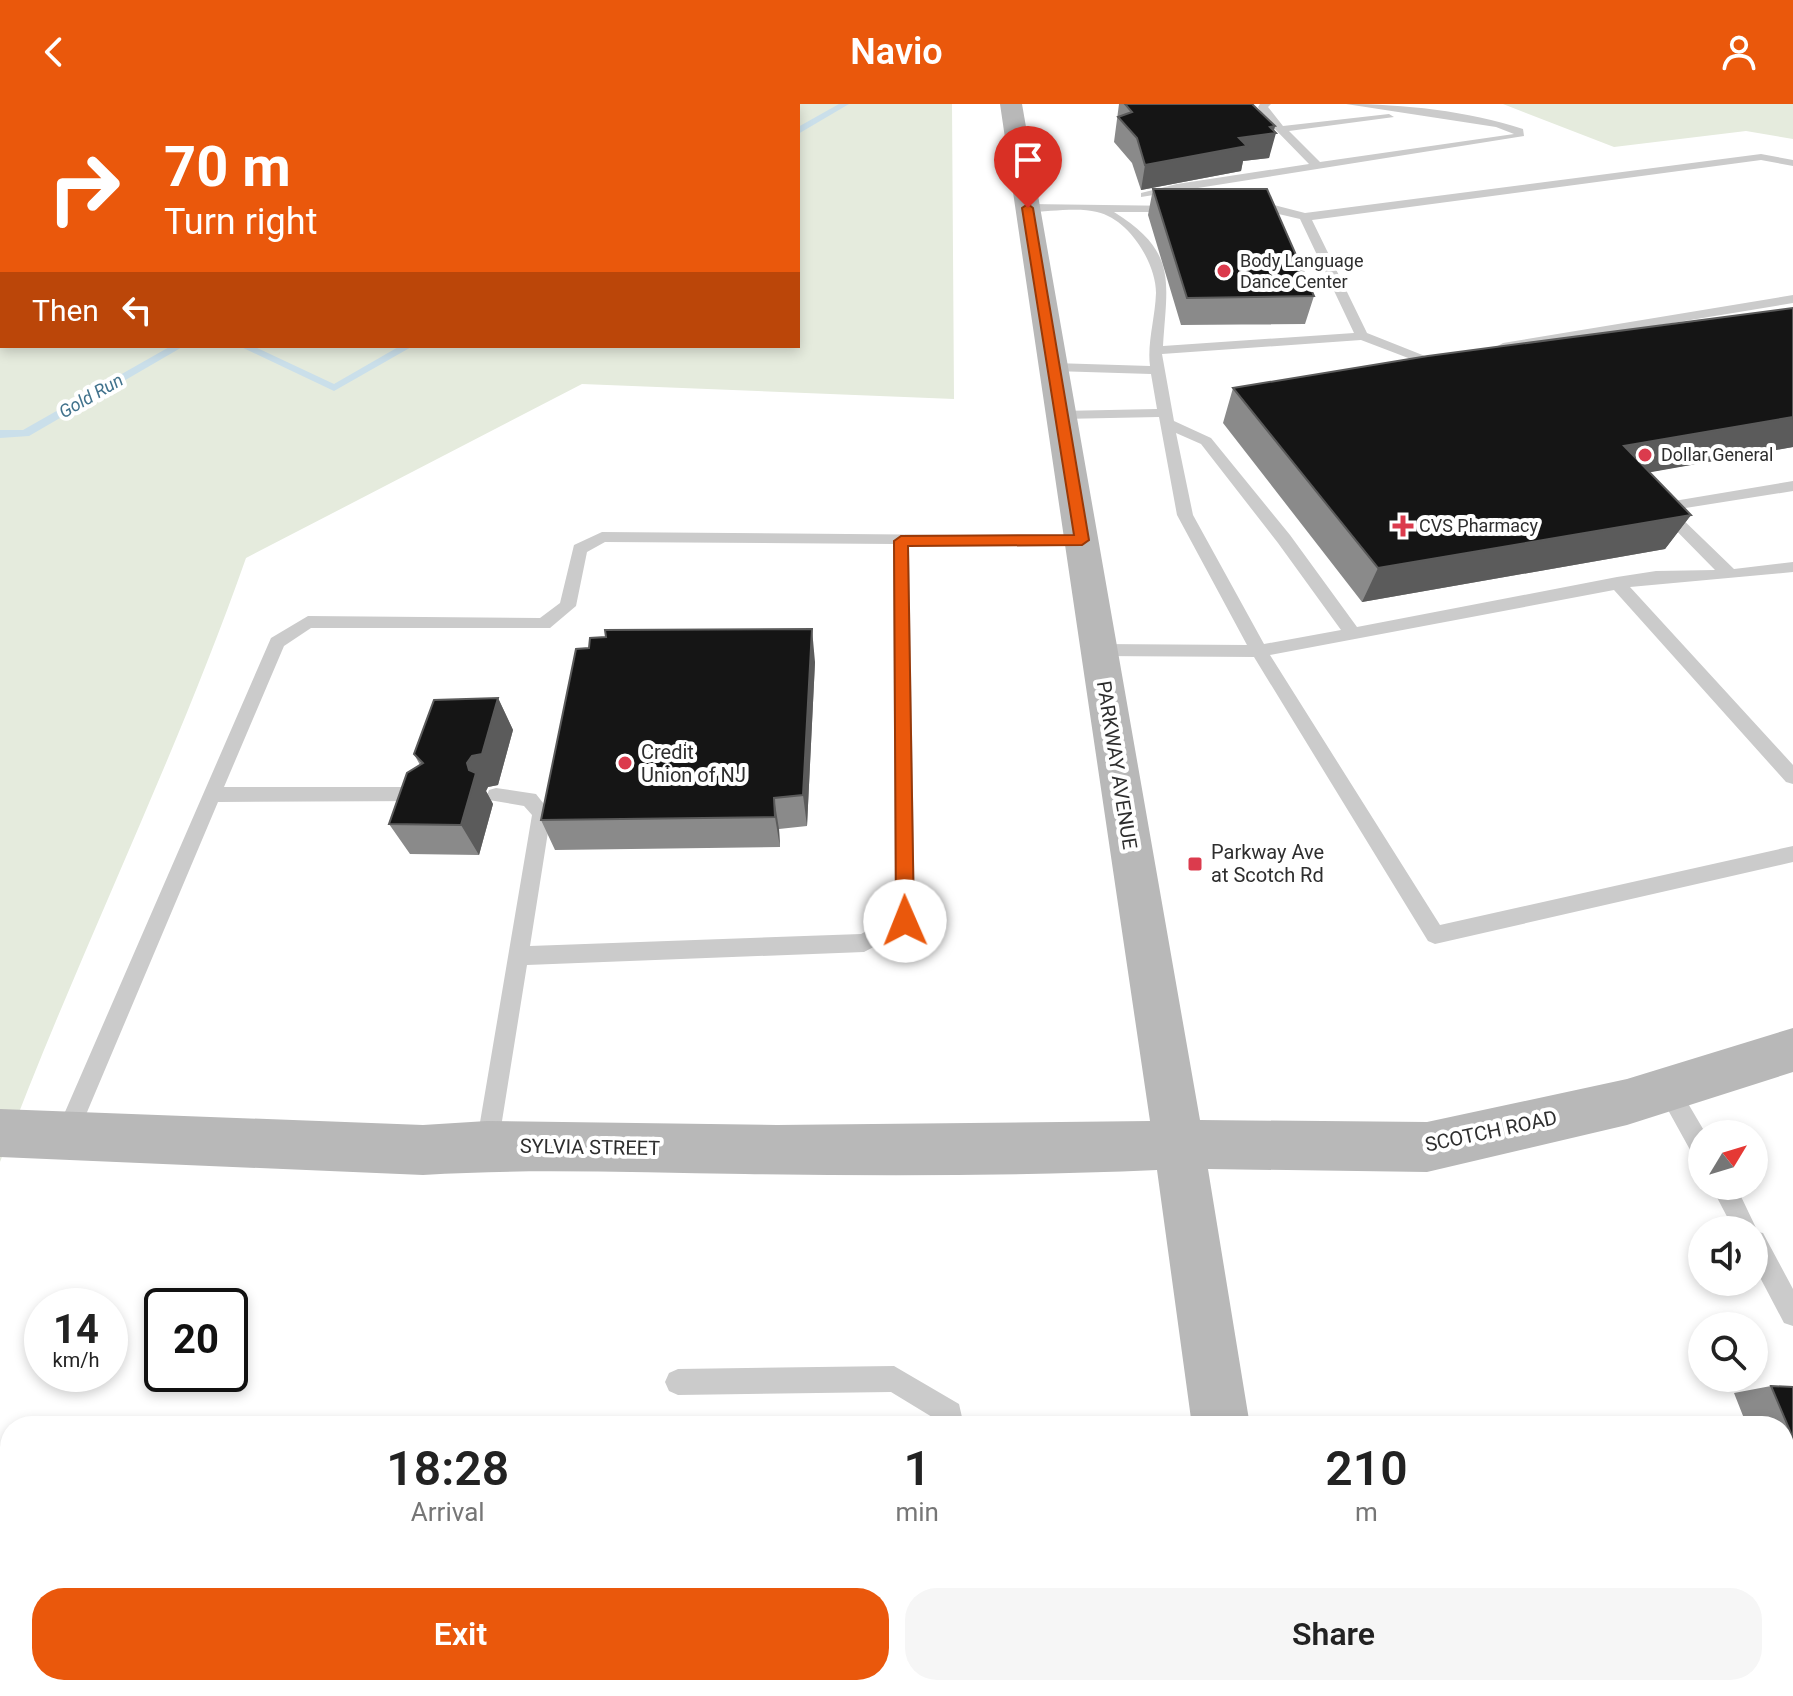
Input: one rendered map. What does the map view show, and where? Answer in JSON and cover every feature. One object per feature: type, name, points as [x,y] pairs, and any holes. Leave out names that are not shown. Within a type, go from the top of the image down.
[{"type":"main road","name":"PARKWAY AVENUE","points":[[1011,104],[1179,1144],[1220,1416]]},
{"type":"main road","name":"SCOTCH ROAD","points":[[1179,1144],[1427,1147],[1668,1090],[1793,1050]]},
{"type":"main road","name":"SYLVIA STREET","points":[[0,1133],[423,1150],[487,1146],[1064,1149],[1179,1144]]},
{"type":"lane","points":[[1266,104],[1263,107],[1281,129],[1317,166]]},
{"type":"lane","points":[[1099,207],[1177,187],[1519,136],[1519,131],[1497,124],[1351,104]]},
{"type":"lane","points":[[1281,129],[1419,113]]},
{"type":"lane","points":[[1239,208],[1270,208],[1305,217],[1761,157],[1793,163]]},
{"type":"lane","points":[[1099,207],[1133,227],[1152,254],[1162,288],[1153,351],[1185,515],[1259,651],[1435,935],[1793,854]]},
{"type":"lane","points":[[1028,208],[1192,208]]},
{"type":"lane","points":[[1305,217],[1362,336]]},
{"type":"lane","points":[[1483,350],[1793,299]]},
{"type":"lane","points":[[1153,351],[1362,336],[1424,360],[1453,355]]},
{"type":"lane","points":[[1054,367],[1157,370]]},
{"type":"lane","points":[[1061,415],[1164,417],[1206,441],[1352,633]]},
{"type":"lane","points":[[1730,575],[1661,507],[1793,486]]},
{"type":"lane","points":[[66,1135],[277,642],[308,622],[544,624],[568,606],[580,549],[602,537],[1082,540]]},
{"type":"lane","points":[[517,956],[864,943],[905,921],[901,541]]},
{"type":"lane","points":[[1099,650],[1259,651],[1617,583],[1656,577],[1730,575],[1793,567]]},
{"type":"lane","points":[[1617,583],[1793,777]]},
{"type":"lane","points":[[211,795],[430,794]]},
{"type":"lane","points":[[487,1146],[542,813],[529,799],[496,795]]},
{"type":"lane","points":[[1668,1090],[1688,1125]]},
{"type":"lane","points":[[1768,1268],[1793,1314]]},
{"type":"lane","points":[[678,1382],[894,1379],[950,1416]]},
{"type":"shaded area","points":[[800,104],[952,104],[954,399],[582,384],[246,558],[188,710],[60,1010],[0,1162],[0,348],[800,348]]},
{"type":"shaded area","points":[[1503,104],[1793,104],[1793,139],[1746,131],[1614,147]]},
{"type":"building","points":[[1125,104],[1252,104],[1275,126],[1270,127],[1276,133],[1239,138],[1247,146],[1145,165],[1137,138],[1118,117],[1132,112]]},
{"type":"building","name":"Body Language Dance Center","points":[[1153,189],[1267,189],[1314,296],[1187,298]]},
{"type":"building","points":[[1793,308],[1793,417],[1624,446],[1691,515],[1378,568],[1233,388],[1428,356]]},
{"type":"building","name":"Credit Union of NJ","points":[[812,629],[803,795],[774,798],[775,817],[541,820],[576,649],[589,648],[590,638],[606,637],[605,630]]},
{"type":"building","points":[[498,698],[482,754],[472,756],[467,763],[469,770],[476,773],[461,825],[389,824],[407,773],[423,763],[414,754],[434,700]]},
{"type":"building","points":[[1771,1386],[1793,1387],[1793,1416],[1784,1416]]},
{"type":"waterway","name":"Gold Run","points":[[800,130],[845,104]]},
{"type":"waterway","name":"Gold Run","points":[[0,434],[25,434],[176,348]]},
{"type":"waterway","name":"Gold Run","points":[[248,348],[334,388],[404,348]]},
{"type":"place","name":"Body Language Dance Center","points":[[1224,271]]},
{"type":"place","name":"Dollar General","points":[[1645,455]]},
{"type":"place","name":"CVS Pharmacy","points":[[1403,526]]},
{"type":"place","name":"Credit Union of NJ","points":[[625,763]]},
{"type":"place","name":"Parkway Ave at Scotch Rd","points":[[1195,864]]},
{"type":"route","points":[[905,921],[901,541],[1082,540],[1028,208]]}]
